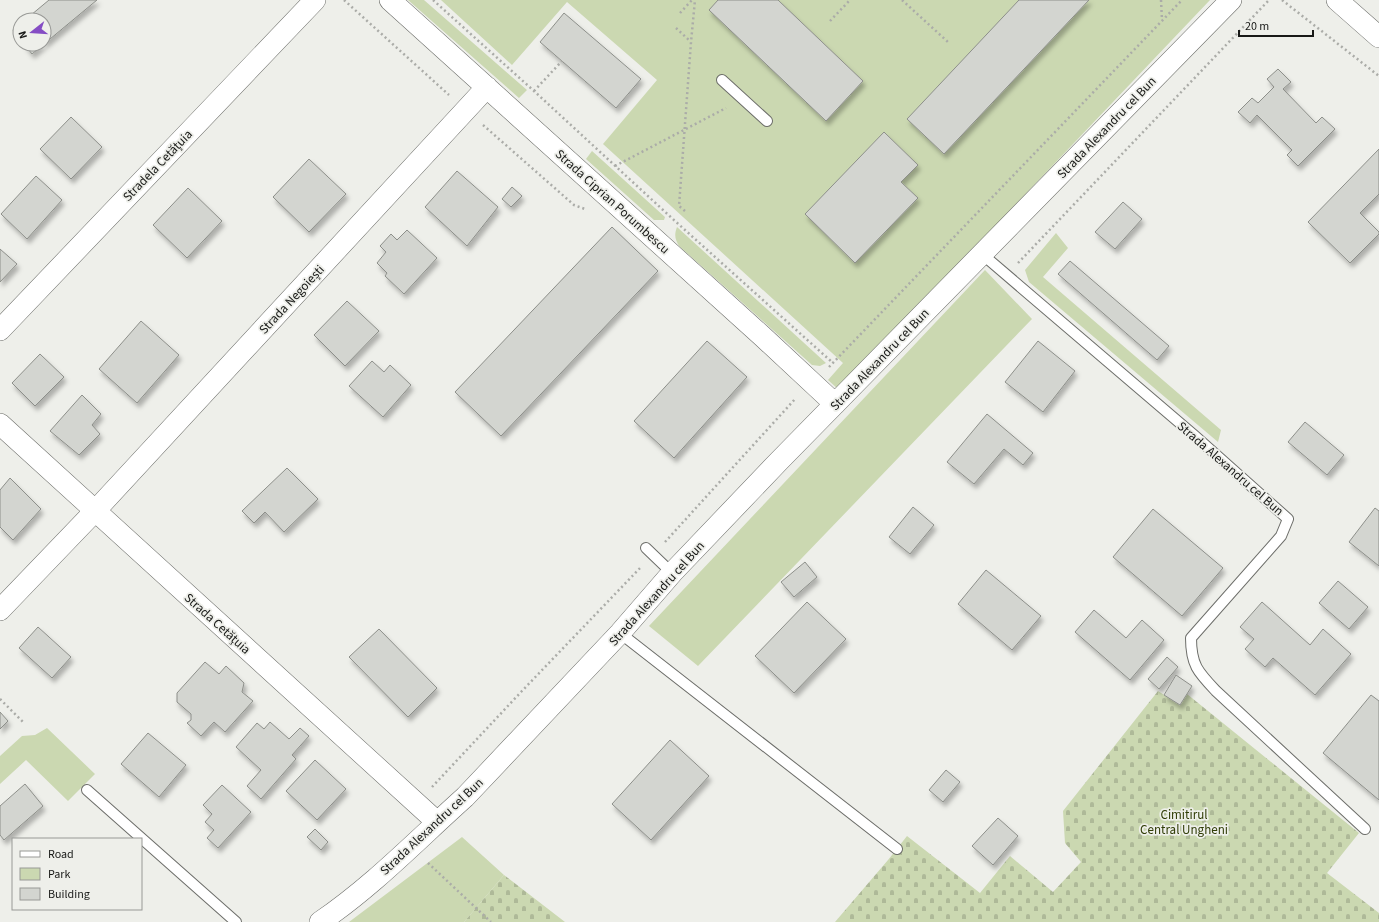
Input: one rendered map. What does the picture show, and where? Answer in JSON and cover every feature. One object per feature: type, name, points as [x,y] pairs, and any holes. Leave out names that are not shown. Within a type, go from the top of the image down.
[{"type":"street","name":"Stradela Cetățuia","points":[[0,330],[315,0]]},
{"type":"street","name":"Strada Ciprian Porumbescu","points":[[390,0],[756,330],[835,404]]},
{"type":"street","name":"Strada Alexandru cel Bun","points":[[320,922],[344,906],[411,848],[465,797],[620,633],[672,573],[835,404],[1231,0]]},
{"type":"street","points":[[1337,0],[1379,37]]},
{"type":"street","name":"Strada Negoiești","points":[[0,610],[95,511],[486,87]]},
{"type":"street","name":"Strada Cetățuia","points":[[0,424],[437,822]]},
{"type":"lane","points":[[722,80],[767,121]]},
{"type":"lane","name":"Strada Alexandru cel Bun","points":[[982,254],[1195,436],[1288,519],[1281,536],[1191,638],[1191,653],[1199,674],[1365,829]]},
{"type":"lane","points":[[646,548],[672,573]]},
{"type":"lane","points":[[620,633],[897,849]]},
{"type":"lane","points":[[87,790],[141,838]]},
{"type":"lane","points":[[142,839],[236,922]]},
{"type":"path","points":[[433,0],[534,91],[614,166],[833,363]]},
{"type":"path","points":[[680,13],[692,0]]},
{"type":"path","points":[[685,211],[679,206],[695,0]]},
{"type":"path","points":[[830,21],[850,0]]},
{"type":"path","points":[[902,0],[948,42]]},
{"type":"path","points":[[1161,0],[1162,21]]},
{"type":"path","points":[[1007,275],[1269,0]]},
{"type":"path","points":[[1282,0],[1379,76]]},
{"type":"path","points":[[676,28],[691,42]]},
{"type":"path","points":[[534,91],[562,61]]},
{"type":"path","points":[[614,166],[743,99]]},
{"type":"path","points":[[0,699],[24,723]]},
{"type":"path","points":[[411,848],[491,922]]},
{"type":"green space","points":[[408,0],[424,0],[527,90],[519,98]]},
{"type":"green space","points":[[441,0],[1210,0],[839,390],[828,380],[843,363],[603,144],[657,80],[567,2],[512,65]]},
{"type":"green space","points":[[592,151],[665,217],[664,220],[654,220],[586,159]]},
{"type":"green space","points":[[677,227],[826,363],[820,366],[812,365],[679,246],[675,237]]},
{"type":"green space","points":[[1056,233],[1068,248],[1043,277],[1221,430],[1218,442],[1029,282],[1025,270]]},
{"type":"green space","points":[[985,270],[1032,319],[698,666],[649,626]]},
{"type":"green space","name":"Cimitirul Central Ungheni","points":[[1158,691],[1180,705],[1187,694],[1359,833],[1327,873],[1379,913],[1379,922],[835,922],[907,836],[980,893],[1010,856],[1053,892],[1081,862],[1065,843],[1063,811]]},
{"type":"green space","points":[[47,728],[95,774],[68,801],[26,760],[0,784],[0,756],[22,736],[35,735]]},
{"type":"green space","points":[[462,837],[504,875],[464,922],[349,922]]},
{"type":"green space","points":[[504,875],[565,922],[464,922]]},
{"type":"building","points":[[49,0],[97,0],[52,37],[52,12],[35,12]]},
{"type":"building","points":[[718,0],[778,0],[863,81],[826,121],[709,10]]},
{"type":"building","points":[[1019,0],[1089,0],[944,154],[907,119]]},
{"type":"building","points":[[564,13],[641,79],[616,108],[540,42]]},
{"type":"building","points":[[1278,69],[1291,82],[1283,89],[1316,123],[1322,117],[1335,129],[1298,166],[1287,155],[1292,150],[1257,115],[1250,123],[1238,112],[1252,98],[1258,103],[1274,87],[1267,79]]},
{"type":"building","points":[[71,117],[102,147],[71,179],[40,149]]},
{"type":"building","points":[[884,132],[918,165],[901,182],[918,198],[855,263],[805,214]]},
{"type":"building","points":[[1379,149],[1379,194],[1360,213],[1379,232],[1379,234],[1350,263],[1308,222]]},
{"type":"building","points":[[309,159],[346,194],[309,232],[273,197]]},
{"type":"building","points":[[457,171],[498,207],[467,246],[425,207]]},
{"type":"building","points":[[36,176],[62,200],[27,239],[1,214]]},
{"type":"building","points":[[512,187],[522,196],[511,207],[502,199]]},
{"type":"building","points":[[188,188],[222,221],[187,258],[153,225]]},
{"type":"building","points":[[1123,202],[1142,219],[1115,249],[1095,232]]},
{"type":"building","points":[[612,227],[658,271],[501,436],[455,392]]},
{"type":"building","points":[[407,230],[437,258],[404,294],[385,276],[387,273],[377,263],[386,252],[380,246],[391,234],[397,240]]},
{"type":"building","points":[[0,249],[17,264],[0,282]]},
{"type":"building","points":[[1070,261],[1169,346],[1157,360],[1058,274]]},
{"type":"building","points":[[347,301],[379,331],[345,366],[314,335]]},
{"type":"building","points":[[141,321],[179,355],[137,403],[99,369]]},
{"type":"building","points":[[707,341],[747,377],[674,458],[634,421]]},
{"type":"building","points":[[1038,341],[1075,371],[1043,412],[1005,382]]},
{"type":"building","points":[[40,354],[64,377],[35,406],[12,383]]},
{"type":"building","points":[[372,361],[384,372],[390,365],[411,385],[383,417],[349,386]]},
{"type":"building","points":[[82,395],[101,414],[92,425],[100,434],[79,455],[50,431]]},
{"type":"building","points":[[987,414],[1033,453],[1023,465],[1004,449],[974,484],[947,462]]},
{"type":"building","points":[[1305,422],[1344,455],[1327,475],[1288,442]]},
{"type":"building","points":[[287,468],[318,499],[284,532],[265,512],[254,523],[242,511]]},
{"type":"building","points":[[10,478],[41,509],[13,540],[0,527],[0,490]]},
{"type":"building","points":[[913,507],[934,525],[910,554],[889,537]]},
{"type":"building","points":[[1375,508],[1379,511],[1379,566],[1349,542]]},
{"type":"building","points":[[1153,509],[1223,568],[1182,616],[1113,557]]},
{"type":"building","points":[[805,562],[817,577],[794,597],[781,582]]},
{"type":"building","points":[[986,570],[1041,616],[1012,650],[958,604]]},
{"type":"building","points":[[1338,581],[1368,607],[1349,629],[1319,603]]},
{"type":"building","points":[[807,602],[846,639],[794,693],[755,656]]},
{"type":"building","points":[[1262,602],[1310,645],[1323,629],[1351,654],[1315,695],[1273,658],[1265,667],[1245,649],[1254,639],[1240,627]]},
{"type":"building","points":[[1094,610],[1126,638],[1142,620],[1164,640],[1130,680],[1075,632]]},
{"type":"building","points":[[38,627],[71,657],[52,678],[19,648]]},
{"type":"building","points":[[379,629],[437,688],[408,717],[349,657]]},
{"type":"building","points":[[1167,657],[1178,667],[1159,689],[1148,679]]},
{"type":"building","points":[[205,662],[219,674],[226,666],[244,683],[242,692],[253,701],[225,732],[214,722],[201,736],[187,723],[191,720],[191,714],[177,702],[177,693]]},
{"type":"building","points":[[1176,675],[1192,686],[1180,705],[1164,695]]},
{"type":"building","points":[[1371,695],[1379,701],[1379,800],[1323,753]]},
{"type":"building","points":[[0,712],[8,721],[0,729]]},
{"type":"building","points":[[270,722],[289,739],[300,728],[309,736],[292,755],[296,759],[261,799],[247,786],[261,770],[236,747],[257,723],[264,729]]},
{"type":"building","points":[[148,733],[186,765],[159,797],[121,764]]},
{"type":"building","points":[[670,740],[709,776],[651,840],[612,804]]},
{"type":"building","points":[[315,760],[346,789],[317,820],[286,791]]},
{"type":"building","points":[[946,770],[960,782],[943,802],[929,790]]},
{"type":"building","points":[[25,784],[43,806],[4,840],[0,835],[0,806]]},
{"type":"building","points":[[222,785],[251,812],[218,848],[207,838],[214,830],[205,822],[212,814],[203,805]]},
{"type":"building","points":[[998,818],[1018,836],[993,865],[972,846]]},
{"type":"building","points":[[315,829],[328,842],[321,850],[307,837]]}]
